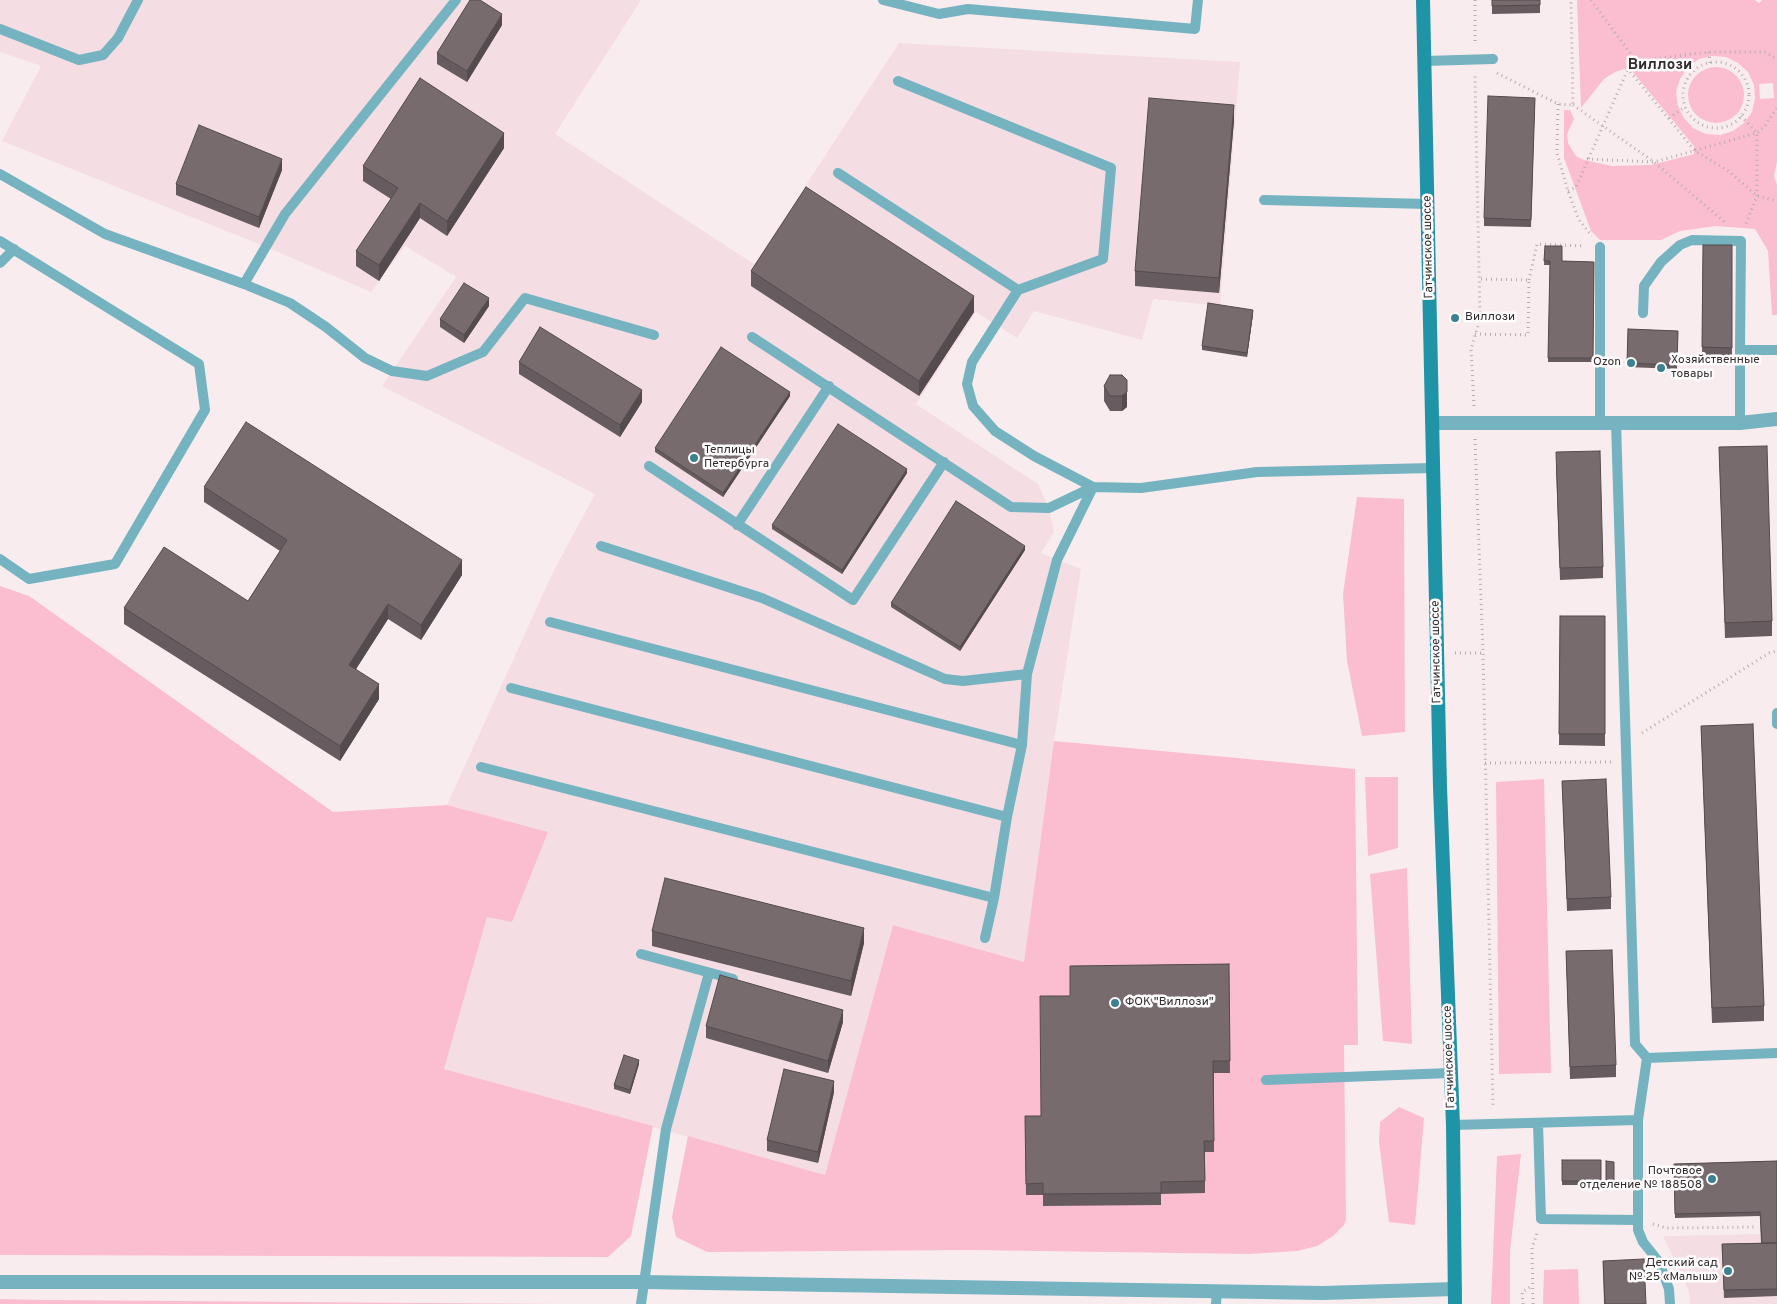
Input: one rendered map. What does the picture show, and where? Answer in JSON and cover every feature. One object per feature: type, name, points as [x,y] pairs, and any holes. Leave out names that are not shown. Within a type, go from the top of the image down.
[{"type":"main road","name":"Гатчинское шоссе","points":[[1423,0],[1440,787],[1453,1125],[1455,1304]]},
{"type":"street","points":[[1433,423],[1740,423],[1777,418]]},
{"type":"street","points":[[0,1282],[643,1282],[1216,1298],[1455,1289]]},
{"type":"lane","points":[[0,29],[79,60],[103,56],[118,38],[138,0]]},
{"type":"lane","points":[[244,284],[285,214],[456,0]]},
{"type":"lane","points":[[883,0],[939,14],[968,10],[1195,28],[1198,0]]},
{"type":"lane","points":[[1425,61],[1493,59]]},
{"type":"lane","points":[[898,81],[1111,168],[1103,259],[1018,290],[972,362],[967,384],[973,406],[995,431],[1034,456],[1093,487],[1141,488],[1257,472],[1433,468]]},
{"type":"lane","points":[[838,173],[1018,290]]},
{"type":"lane","points":[[0,174],[105,234],[244,284],[290,304],[326,327],[365,358],[392,371],[427,376],[483,352],[525,298],[654,335]]},
{"type":"lane","points":[[1264,200],[1428,204]]},
{"type":"lane","points":[[1644,313],[1644,286],[1661,262],[1680,245],[1692,240],[1741,238],[1740,423]]},
{"type":"lane","points":[[0,241],[199,364],[204,410],[115,564],[29,579],[0,559]]},
{"type":"lane","points":[[1600,247],[1600,423]]},
{"type":"lane","points":[[0,262],[14,249]]},
{"type":"lane","points":[[752,336],[1011,507],[1049,508],[1093,487]]},
{"type":"lane","points":[[1740,350],[1777,350]]},
{"type":"lane","points":[[738,525],[828,386]]},
{"type":"lane","points":[[1616,423],[1634,1044],[1647,1058],[1777,1053]]},
{"type":"lane","points":[[649,466],[853,600],[944,462]]},
{"type":"lane","points":[[985,938],[1022,745],[1027,674],[1057,560],[1093,487]]},
{"type":"lane","points":[[601,546],[762,598],[946,679],[963,681],[1027,674]]},
{"type":"lane","points":[[550,622],[1022,745]]},
{"type":"lane","points":[[511,688],[1007,817]]},
{"type":"lane","points":[[1777,714],[1777,724]]},
{"type":"lane","points":[[481,767],[994,898]]},
{"type":"lane","points":[[641,954],[746,983]]},
{"type":"lane","points":[[641,1304],[666,1129],[709,973]]},
{"type":"lane","points":[[1647,1058],[1638,1120],[1638,1220],[1640,1237],[1656,1256],[1667,1282],[1670,1304]]},
{"type":"lane","points":[[1266,1080],[1450,1073]]},
{"type":"lane","points":[[1453,1125],[1638,1120]]},
{"type":"lane","points":[[1538,1123],[1541,1219],[1638,1220]]},
{"type":"path","points":[[1475,0],[1480,319],[1471,349],[1475,423],[1494,1124]]},
{"type":"path","points":[[1571,0],[1573,105]]},
{"type":"path","points":[[1591,0],[1636,61]]},
{"type":"path","points":[[1709,52],[1710,63]]},
{"type":"path","points":[[1568,191],[1576,188],[1587,159],[1628,69],[1636,61],[1709,52],[1765,52],[1777,59]]},
{"type":"path","points":[[1710,63],[1727,65],[1741,74],[1747,84],[1749,95],[1747,106],[1733,124],[1722,128],[1710,128],[1700,124],[1691,117],[1685,107],[1684,90],[1690,74],[1699,67],[1710,63]]},
{"type":"path","points":[[1628,69],[1695,150],[1727,170],[1757,196],[1777,201]]},
{"type":"path","points":[[1493,71],[1558,104],[1573,105],[1654,162],[1741,238],[1757,196],[1757,133],[1741,116]]},
{"type":"path","points":[[1558,104],[1557,152],[1568,191],[1579,220],[1600,247]]},
{"type":"path","points":[[1669,118],[1685,107]]},
{"type":"path","points":[[1587,159],[1654,162],[1757,133],[1764,127],[1777,108]]},
{"type":"path","points":[[1475,334],[1528,335],[1529,280],[1537,244],[1600,247]]},
{"type":"path","points":[[1479,279],[1529,280]]},
{"type":"path","points":[[1625,744],[1769,653],[1777,651]]},
{"type":"path","points":[[1485,763],[1619,762]]},
{"type":"path","points":[[1638,1220],[1666,1228],[1754,1227]]},
{"type":"path","points":[[1532,1248],[1533,1304]]},
{"type":"path","points":[[1523,1304],[1522,1292],[1532,1286]]},
{"type":"shaded area","points":[[0,0],[641,0],[555,134],[754,264],[899,43],[1240,62],[1220,306],[1153,299],[1142,340],[1034,311],[1017,338],[976,312],[916,404],[1038,484],[1049,508],[1054,532],[1041,553],[1081,569],[1054,741],[1024,962],[893,925],[825,1175],[444,1069],[487,917],[548,833],[447,805],[553,572],[595,494],[382,386],[456,277],[405,246],[371,292],[266,247],[2,141],[41,66],[0,52]]},
{"type":"shaded area","points":[[1577,0],[1755,0],[1759,3],[1762,0],[1777,0],[1777,162],[1774,176],[1777,185],[1777,315],[1772,315],[1768,251],[1755,229],[1716,226],[1680,231],[1661,240],[1600,240],[1591,231],[1564,158],[1564,110],[1570,110],[1574,119],[1567,134],[1568,143],[1576,156],[1584,160],[1612,166],[1651,165],[1694,154],[1694,146],[1631,70],[1624,69],[1615,72],[1604,79],[1581,108]],"holes":[[[1712,56],[1726,57],[1738,63],[1748,72],[1754,85],[1755,98],[1752,112],[1744,123],[1733,131],[1720,135],[1706,134],[1693,128],[1684,118],[1678,106],[1676,92],[1680,79],[1688,67],[1699,59]],[[1773,83],[1774,98],[1760,99],[1759,84]]]},
{"type":"shaded area","points":[[1716,67],[1727,69],[1736,75],[1742,84],[1744,95],[1742,106],[1736,115],[1727,121],[1716,123],[1705,121],[1696,115],[1690,106],[1688,95],[1690,84],[1696,75],[1705,69]]},
{"type":"shaded area","points":[[1357,497],[1404,499],[1405,732],[1362,736],[1347,661],[1343,594]]},
{"type":"shaded area","points":[[0,586],[29,596],[333,812],[447,805],[548,832],[512,922],[487,917],[444,1069],[653,1126],[631,1236],[608,1257],[0,1255]]},
{"type":"shaded area","name":"ФОК \"Виллози\"","points":[[1054,741],[1355,769],[1358,1045],[1344,1045],[1346,1219],[1344,1225],[1333,1236],[1317,1246],[1297,1251],[1249,1254],[969,1250],[707,1252],[676,1237],[672,1217],[688,1136],[825,1175],[893,925],[1024,962]]},
{"type":"shaded area","points":[[1365,777],[1398,777],[1398,848],[1368,856]]},
{"type":"shaded area","points":[[1544,779],[1551,1073],[1499,1074],[1496,782]]},
{"type":"shaded area","points":[[1407,868],[1412,1044],[1383,1041],[1370,874]]},
{"type":"shaded area","points":[[1399,1107],[1424,1118],[1415,1225],[1389,1222],[1379,1142],[1380,1122]]},
{"type":"shaded area","points":[[1521,1154],[1510,1251],[1510,1304],[1491,1304],[1497,1156]]},
{"type":"shaded area","name":"Детский сад № 25 «Малыш»","points":[[1761,1234],[1777,1250],[1777,1304],[1690,1304],[1689,1291],[1663,1236]]},
{"type":"shaded area","points":[[1578,1269],[1579,1304],[1543,1304],[1544,1270]]},
{"type":"shaded area","points":[[0,1299],[48,1300],[559,1304],[0,1304]]},
{"type":"building","points":[[470,0],[480,0],[502,14],[467,71],[437,53]]},
{"type":"building","points":[[1492,0],[1540,0],[1540,5],[1492,6]]},
{"type":"building","points":[[420,78],[504,133],[447,221],[420,203],[379,265],[356,251],[398,188],[363,166]]},
{"type":"building","points":[[1488,96],[1535,98],[1531,220],[1484,218]]},
{"type":"building","points":[[1149,98],[1234,105],[1219,278],[1135,271]]},
{"type":"building","points":[[199,125],[282,159],[259,217],[176,184]]},
{"type":"building","points":[[806,187],[974,296],[919,381],[751,271]]},
{"type":"building","points":[[1703,245],[1732,245],[1732,348],[1702,347]]},
{"type":"building","points":[[1545,246],[1562,246],[1562,261],[1594,262],[1593,358],[1548,358],[1550,261],[1544,261]]},
{"type":"building","points":[[464,283],[489,298],[464,335],[440,319]]},
{"type":"building","points":[[1208,303],[1253,310],[1247,353],[1202,346]]},
{"type":"building","points":[[540,327],[642,390],[620,425],[519,362]]},
{"type":"building","points":[[1628,329],[1678,331],[1677,365],[1627,363]]},
{"type":"building","points":[[721,347],[790,392],[723,493],[655,448]]},
{"type":"building","points":[[1110,375],[1122,375],[1127,380],[1127,392],[1122,396],[1110,396],[1104,386]]},
{"type":"building","points":[[246,422],[462,560],[421,625],[388,604],[349,665],[379,684],[340,746],[124,608],[164,547],[248,601],[287,540],[204,487]]},
{"type":"building","points":[[838,424],[907,469],[842,570],[772,525]]},
{"type":"building","points":[[1767,446],[1772,621],[1725,623],[1719,447]]},
{"type":"building","points":[[1600,451],[1603,567],[1560,568],[1556,452]]},
{"type":"building","points":[[956,501],[1025,546],[960,647],[891,603]]},
{"type":"building","points":[[1560,616],[1605,616],[1605,734],[1559,734]]},
{"type":"building","points":[[1753,724],[1764,1006],[1712,1008],[1701,726]]},
{"type":"building","points":[[1606,779],[1611,897],[1567,899],[1562,781]]},
{"type":"building","points":[[665,878],[864,928],[851,981],[652,931]]},
{"type":"building","points":[[1612,950],[1616,1065],[1570,1067],[1566,951]]},
{"type":"building","points":[[1229,964],[1230,1061],[1213,1061],[1214,1141],[1204,1141],[1205,1181],[1161,1182],[1161,1193],[1043,1194],[1043,1183],[1026,1184],[1025,1116],[1041,1116],[1040,996],[1070,996],[1070,966]]},
{"type":"building","points":[[720,975],[843,1010],[828,1061],[706,1026]]},
{"type":"building","points":[[624,1055],[639,1060],[630,1090],[614,1085]]},
{"type":"building","points":[[784,1069],[834,1081],[818,1152],[767,1140]]},
{"type":"building","points":[[1562,1160],[1601,1160],[1601,1181],[1562,1181]]},
{"type":"building","points":[[1606,1161],[1614,1162],[1614,1180],[1606,1180]]},
{"type":"building","points":[[1777,1161],[1777,1243],[1762,1243],[1760,1212],[1675,1214],[1674,1164]]},
{"type":"building","points":[[1777,1243],[1777,1289],[1724,1290],[1722,1244]]},
{"type":"building","points":[[1644,1259],[1646,1304],[1605,1304],[1603,1261]]},
{"type":"place","name":"Виллози","points":[[1455,318]]},
{"type":"place","name":"Ozon","points":[[1631,363]]},
{"type":"place","name":"Хозяйственные товары","points":[[1661,368]]},
{"type":"place","name":"Теплицы Петербурга","points":[[694,458]]},
{"type":"place","name":"ФОК \"Виллози\"","points":[[1115,1003]]},
{"type":"place","name":"Почтовое отделение № 188508","points":[[1712,1179]]},
{"type":"place","name":"Детский сад № 25 «Малыш»","points":[[1728,1271]]},
{"type":"district","name":"Виллози","points":[[1660,66]]}]
